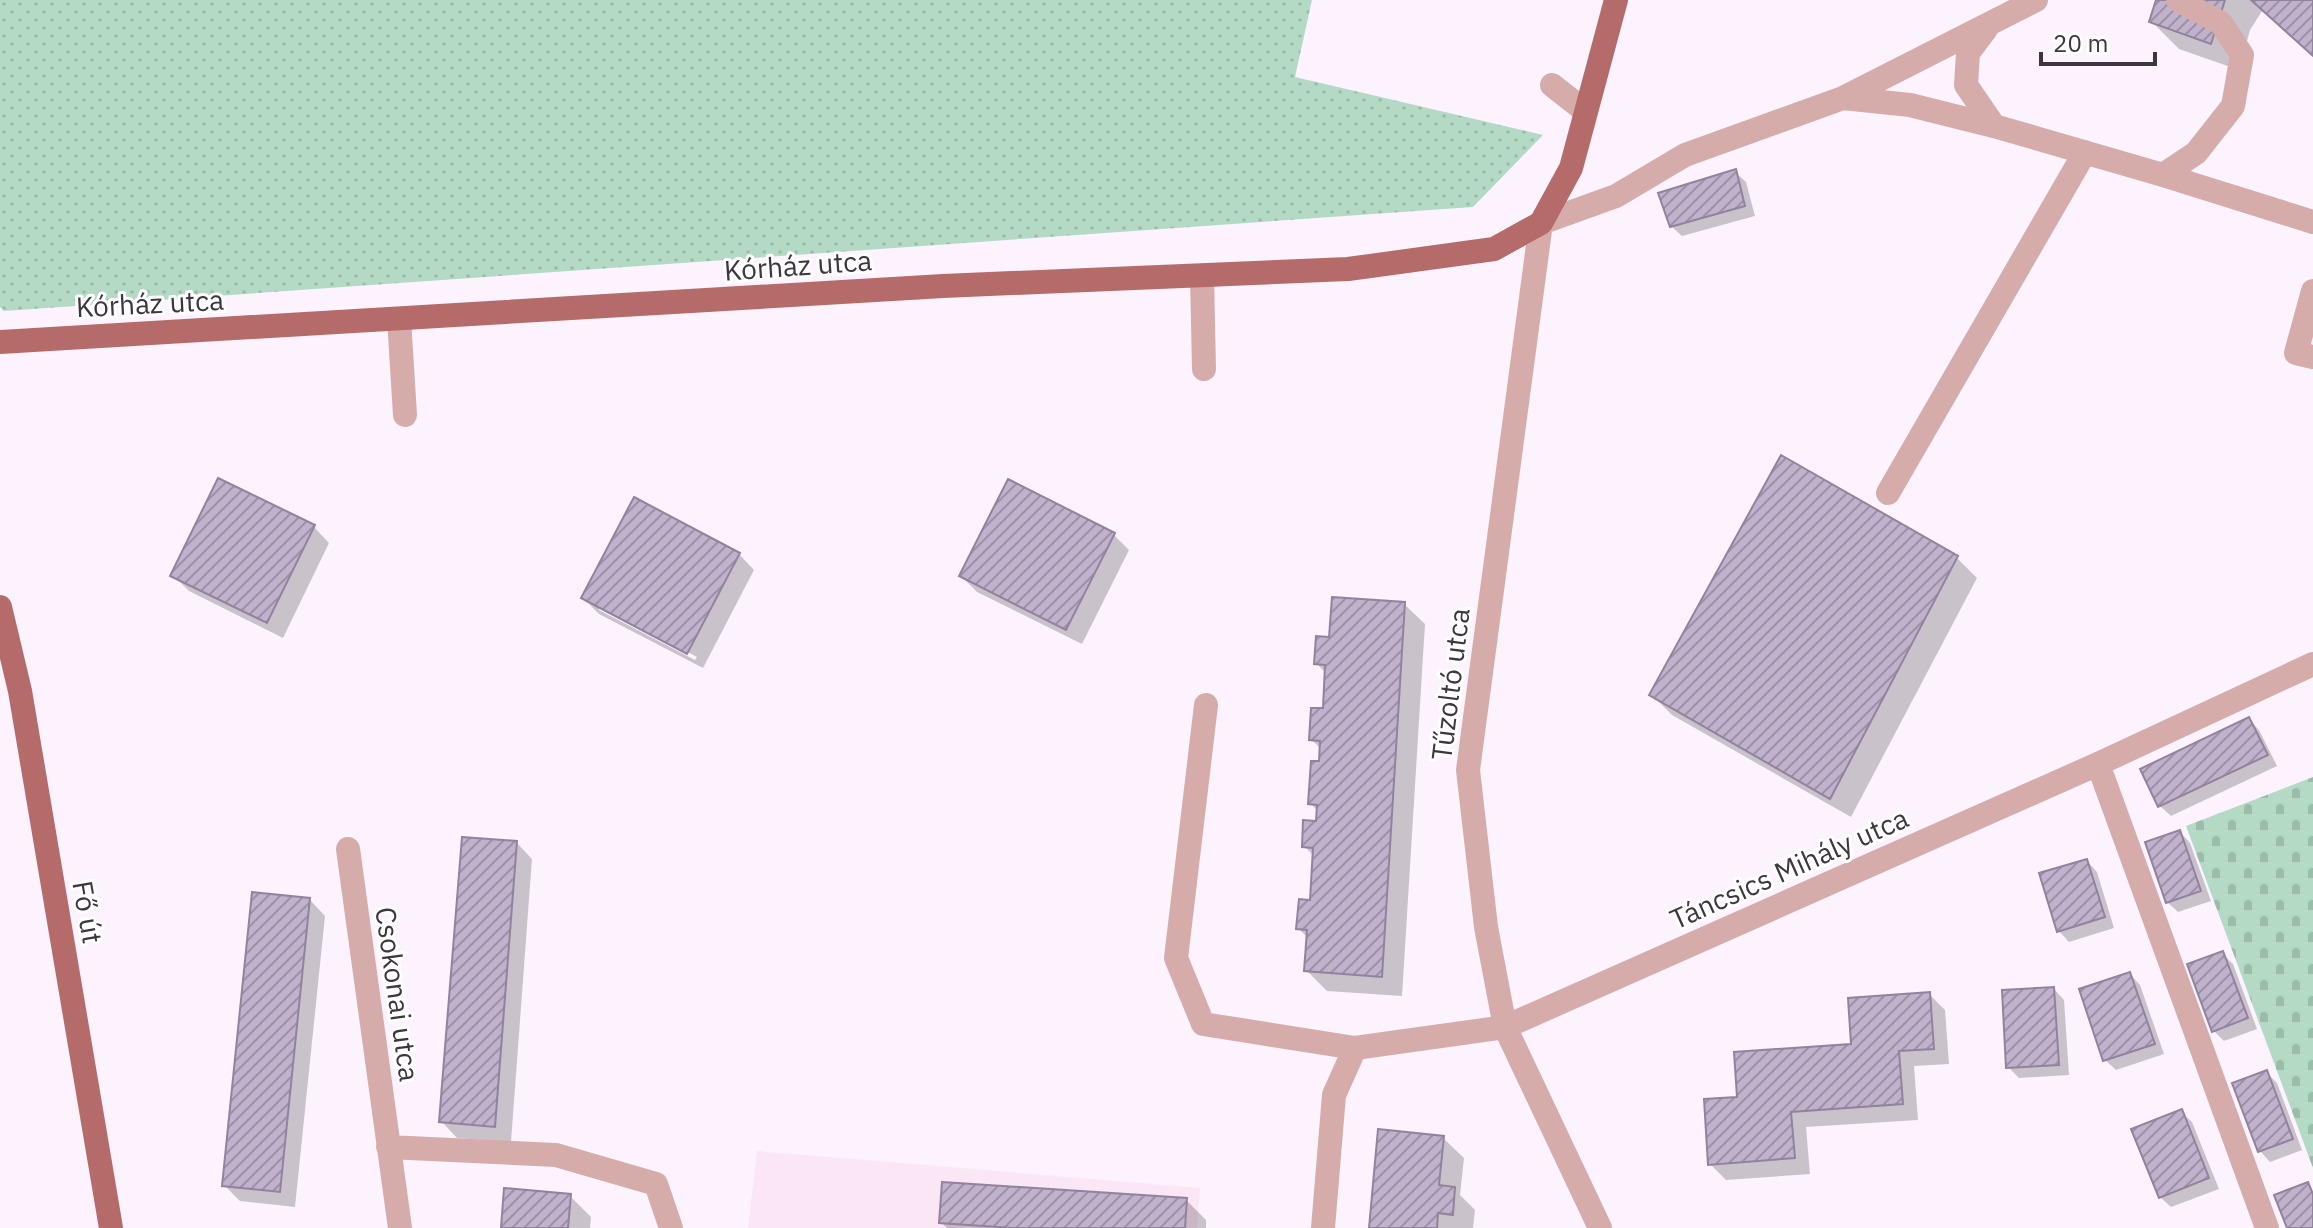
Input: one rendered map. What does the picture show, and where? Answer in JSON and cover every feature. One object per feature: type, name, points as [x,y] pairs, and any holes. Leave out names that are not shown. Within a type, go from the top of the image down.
[{"type":"main road","points":[[1541,223],[1571,168],[1616,0]]},
{"type":"main road","name":"Kórház utca","points":[[0,342],[943,286],[1348,269],[1494,249],[1541,223]]},
{"type":"main road","name":"Fő út","points":[[0,607],[20,691],[111,1228]]},
{"type":"street","points":[[1541,223],[1616,196],[1685,155],[1843,98],[2036,0]]},
{"type":"street","points":[[2163,175],[2196,153],[2233,106],[2242,55],[2221,23],[2178,0]]},
{"type":"street","points":[[1990,24],[1968,53],[1966,85],[1994,126]]},
{"type":"street","points":[[1552,85],[1585,111]]},
{"type":"street","points":[[1843,98],[1910,105],[1994,126],[2313,222]]},
{"type":"street","points":[[1888,493],[2085,152]]},
{"type":"street","name":"Tűzoltó utca","points":[[1541,223],[1468,770],[1486,927],[1505,1027],[1600,1228]]},
{"type":"street","points":[[1202,276],[1204,369]]},
{"type":"street","points":[[2313,291],[2296,353],[2313,357]]},
{"type":"street","points":[[399,319],[405,415]]},
{"type":"street","name":"Táncsics Mihály utca","points":[[1355,1048],[1505,1027],[2098,764],[2313,664]]},
{"type":"street","points":[[1206,705],[1176,958],[1203,1024],[1355,1048],[1334,1095],[1323,1228]]},
{"type":"street","points":[[2098,764],[2267,1228]]},
{"type":"street","name":"Csokonai utca","points":[[348,849],[400,1228]]},
{"type":"street","points":[[388,1147],[556,1155],[599,1167],[656,1184],[671,1228]]},
{"type":"shaded area","points":[[757,1151],[1200,1188],[1197,1228],[748,1228]]},
{"type":"green space","points":[[0,0],[1312,0],[1295,77],[1543,135],[1473,207],[4,311],[0,307]]},
{"type":"green space","points":[[2313,777],[2313,1168],[2186,826]]},
{"type":"building","points":[[2156,0],[2225,0],[2211,44],[2149,22]]},
{"type":"building","points":[[2251,0],[2313,0],[2313,56]]},
{"type":"building","points":[[1736,169],[1745,206],[1670,227],[1658,193]]},
{"type":"building","points":[[1781,455],[1958,556],[1830,799],[1649,695]]},
{"type":"building","points":[[218,478],[315,525],[267,623],[170,576]]},
{"type":"building","points":[[1008,479],[1115,533],[1066,630],[959,576]]},
{"type":"building","points":[[634,497],[740,553],[687,654],[581,598]]},
{"type":"building","points":[[1332,597],[1405,602],[1382,977],[1304,971],[1307,930],[1296,929],[1299,899],[1310,900],[1313,848],[1302,847],[1303,820],[1316,821],[1317,805],[1308,804],[1311,761],[1319,761],[1320,741],[1309,740],[1311,708],[1323,708],[1325,665],[1314,664],[1316,636],[1329,637]]},
{"type":"building","points":[[2249,717],[2268,755],[2158,807],[2140,769]]},
{"type":"building","points":[[2180,830],[2201,891],[2166,903],[2145,842]]},
{"type":"building","points":[[462,837],[517,841],[495,1127],[439,1122]]},
{"type":"building","points":[[2087,859],[2105,917],[2057,932],[2039,873]]},
{"type":"building","points":[[252,892],[310,898],[280,1192],[222,1186]]},
{"type":"building","points":[[2223,951],[2248,1018],[2212,1032],[2187,964]]},
{"type":"building","points":[[2130,972],[2155,1044],[2103,1061],[2079,989]]},
{"type":"building","points":[[2054,987],[2059,1065],[2006,1068],[2002,990]]},
{"type":"building","points":[[1930,992],[1934,1049],[1899,1051],[1903,1104],[1791,1112],[1795,1158],[1708,1165],[1704,1099],[1737,1097],[1734,1052],[1851,1044],[1848,998]]},
{"type":"building","points":[[2267,1070],[2293,1139],[2258,1152],[2232,1083]]},
{"type":"building","points":[[2182,1109],[2209,1178],[2159,1198],[2131,1129]]},
{"type":"building","points":[[1378,1129],[1444,1136],[1439,1185],[1455,1187],[1453,1215],[1438,1213],[1437,1228],[1369,1228]]},
{"type":"building","points":[[942,1182],[1187,1198],[1185,1228],[1013,1228],[939,1223]]},
{"type":"building","points":[[2308,1182],[2313,1194],[2313,1228],[2287,1228],[2274,1195]]},
{"type":"building","points":[[504,1188],[571,1194],[568,1228],[501,1228]]}]
